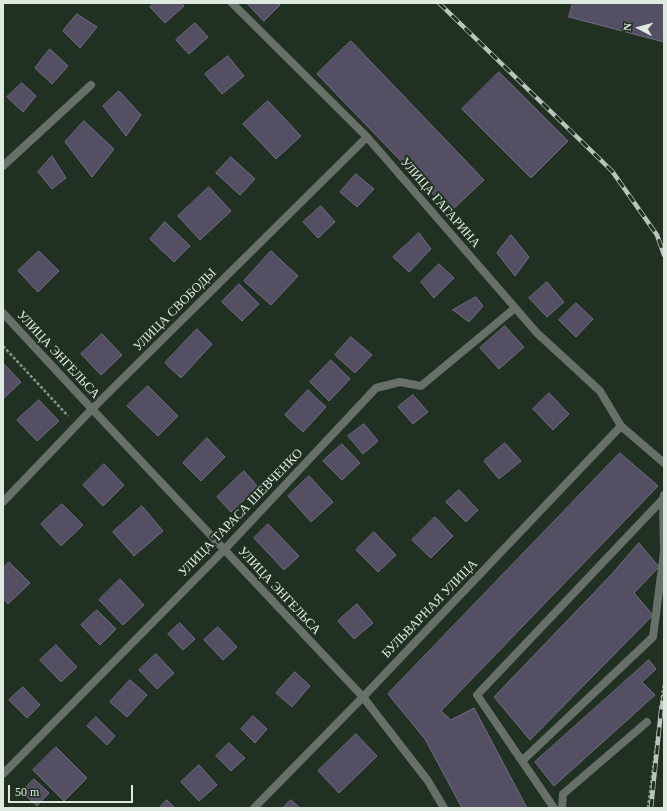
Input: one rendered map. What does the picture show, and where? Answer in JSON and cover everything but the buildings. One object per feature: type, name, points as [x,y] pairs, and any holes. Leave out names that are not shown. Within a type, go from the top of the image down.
[{"type":"street","name":"УЛИЦА ГАГАРИНА","points":[[232,3],[367,138],[537,333],[600,391],[622,426],[664,462]]},
{"type":"street","points":[[3,166],[91,85]]},
{"type":"street","name":"УЛИЦА СВОБОДЫ","points":[[3,502],[92,409],[367,138]]},
{"type":"street","name":"УЛИЦА ТАРАСА ШЕВЧЕНКО","points":[[3,774],[224,550],[376,388],[400,382],[421,386],[515,308]]},
{"type":"street","name":"УЛИЦА ЭНГЕЛЬСА","points":[[3,313],[363,697],[428,781],[444,808]]},
{"type":"street","name":"БУЛЬВАРНАЯ УЛИЦА","points":[[254,808],[363,697],[622,426]]},
{"type":"street","points":[[522,761],[654,637],[664,552],[664,495]]},
{"type":"street","points":[[554,808],[477,695],[664,499]]},
{"type":"street","points":[[562,808],[563,794],[647,722]]},
{"type":"path","points":[[3,346],[73,421]]},
{"type":"path","points":[[659,720],[664,683]]},
{"type":"path","points":[[648,808],[658,727]]},
{"type":"railway","points":[[439,3],[612,171],[657,235],[664,255]]},
{"type":"railway","points":[[651,808],[661,711],[664,696]]}]
